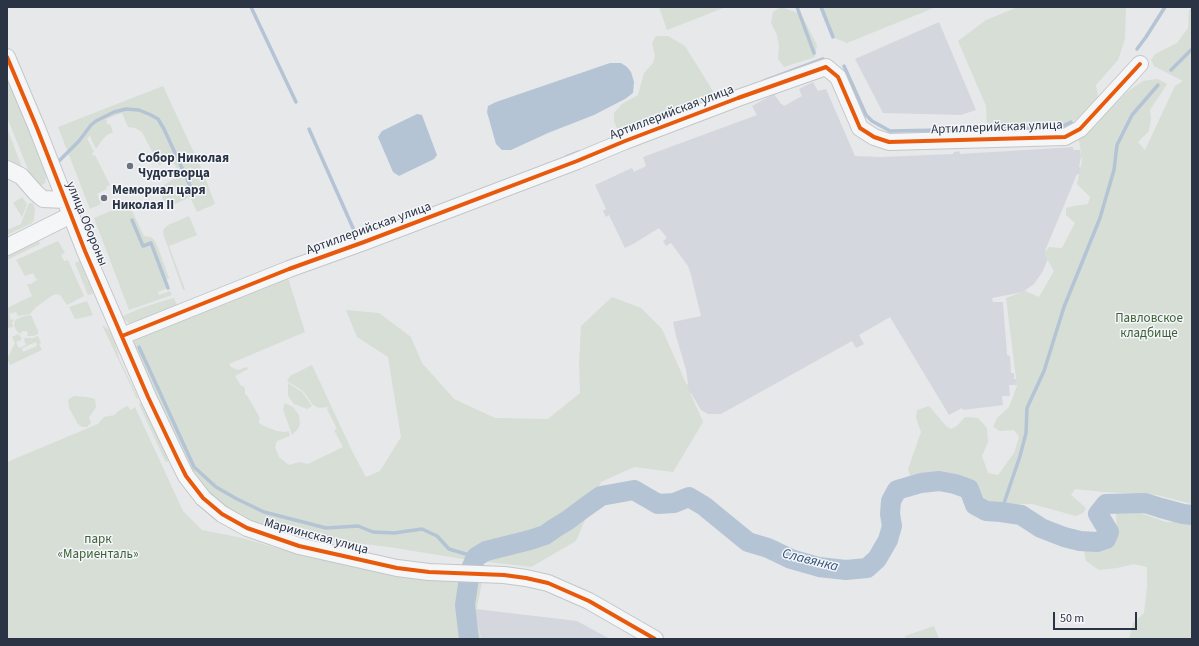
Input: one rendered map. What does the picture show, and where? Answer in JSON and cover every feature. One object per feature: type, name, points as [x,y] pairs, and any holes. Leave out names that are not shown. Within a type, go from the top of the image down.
[{"type":"street","name":"улица Обороны","points":[[7,57],[70,215],[148,397]]},
{"type":"street","name":"Артиллерийская улица","points":[[122,336],[289,269],[570,164],[724,103],[826,67],[838,77],[860,128],[874,137],[889,142],[1065,137],[1080,129],[1140,64]]},
{"type":"street","points":[[7,169],[21,176],[43,199],[65,200]]},
{"type":"street","points":[[7,247],[70,215]]},
{"type":"street","name":"Мариинская улица","points":[[148,397],[186,476],[203,498],[222,514],[253,531],[299,546],[397,568],[429,572],[504,575],[538,580],[589,601],[655,639]]},
{"type":"shaded area","points":[[939,22],[976,110],[961,115],[883,113],[855,59]]},
{"type":"shaded area","points":[[813,82],[818,91],[826,89],[855,156],[881,157],[953,154],[954,152],[959,151],[960,154],[1073,147],[1073,150],[1080,150],[1081,157],[1079,167],[1091,172],[1088,178],[1077,174],[1045,251],[1050,254],[1043,271],[1034,284],[1023,292],[992,298],[993,302],[1003,302],[1007,355],[1010,356],[1011,373],[1014,373],[1014,379],[1016,379],[1017,385],[1009,385],[1010,396],[1002,396],[1003,405],[963,410],[962,408],[949,415],[890,317],[859,335],[864,344],[856,348],[852,341],[721,414],[708,414],[701,410],[691,393],[688,394],[683,388],[688,384],[686,370],[673,322],[701,316],[688,266],[671,243],[666,246],[663,241],[667,238],[659,228],[625,248],[609,215],[606,217],[603,211],[606,209],[595,185],[632,168],[634,172],[646,166],[643,157],[757,115],[752,106],[774,94],[784,106],[802,96],[799,89]]},
{"type":"shaded area","points":[[476,609],[577,621],[610,639],[482,639],[475,617]]},
{"type":"green space","points":[[659,7],[726,7],[667,30]]},
{"type":"green space","points":[[781,7],[801,14],[817,45],[815,57],[784,67],[778,59],[779,46],[777,35],[771,23],[773,12]]},
{"type":"green space","points":[[821,7],[936,7],[847,43],[833,37]]},
{"type":"green space","points":[[1018,7],[1126,7],[1125,39],[1118,60],[1096,85],[1098,97],[1077,119],[1063,127],[987,127],[986,106],[958,41],[986,20]]},
{"type":"green space","name":"Павловское кладбище","points":[[1192,8],[1192,504],[1157,495],[1075,489],[1071,495],[1086,508],[1083,513],[1076,516],[1032,504],[986,504],[972,488],[945,476],[911,478],[908,469],[921,432],[916,418],[917,410],[929,406],[946,426],[951,429],[957,426],[965,417],[978,418],[987,428],[988,442],[982,456],[988,473],[998,475],[1014,453],[1019,437],[1014,430],[1000,431],[993,427],[997,418],[1009,407],[1017,386],[1006,298],[1025,291],[1039,297],[1054,271],[1044,254],[1049,247],[1062,248],[1075,223],[1066,215],[1066,208],[1088,204],[1090,197],[1077,184],[1082,161],[1079,139],[1127,92],[1143,81],[1158,79],[1167,84],[1150,110],[1151,119],[1149,131],[1138,142],[1145,150],[1175,86],[1183,81],[1154,66],[1151,60],[1155,54],[1177,43],[1188,28],[1189,10]]},
{"type":"green space","points":[[656,36],[668,36],[685,46],[716,96],[620,134],[614,122],[614,113],[622,104],[638,95],[644,73],[653,63],[655,56],[652,43]]},
{"type":"green space","points":[[7,77],[45,168],[45,183],[39,187],[33,182],[7,117]]},
{"type":"green space","points":[[163,86],[203,172],[215,204],[197,212],[190,197],[175,204],[166,203],[163,200],[161,192],[162,187],[180,175],[172,159],[159,165],[142,132],[135,128],[128,127],[122,113],[106,119],[113,132],[103,139],[96,149],[90,136],[87,138],[94,152],[92,153],[93,156],[95,155],[110,185],[106,187],[107,189],[97,194],[101,204],[90,209],[58,127]]},
{"type":"green space","points":[[7,128],[23,170],[7,166]]},
{"type":"green space","points":[[22,197],[27,204],[22,217],[13,203]]},
{"type":"green space","points":[[30,203],[33,203],[35,209],[34,220],[32,223],[7,235],[7,230],[21,224]]},
{"type":"green space","points":[[125,205],[131,209],[144,236],[151,237],[157,245],[169,278],[166,280],[168,288],[158,292],[159,295],[170,291],[172,295],[129,310],[94,218]]},
{"type":"green space","points":[[189,216],[197,235],[169,246],[185,289],[183,290],[163,232],[168,225]]},
{"type":"green space","points":[[38,239],[40,244],[7,260],[7,253]]},
{"type":"green space","points":[[58,241],[65,253],[61,255],[64,261],[68,260],[84,296],[67,305],[61,296],[58,294],[53,295],[36,307],[30,314],[18,316],[16,312],[9,314],[11,320],[14,319],[12,323],[13,327],[8,328],[7,308],[32,296],[27,284],[31,284],[37,280],[33,273],[25,276],[16,260]]},
{"type":"green space","points":[[81,260],[87,280],[92,285],[93,294],[88,295],[75,263]]},
{"type":"green space","points":[[288,278],[305,332],[229,364],[231,367],[238,370],[247,367],[248,369],[235,376],[241,386],[245,389],[245,394],[260,418],[259,423],[277,431],[289,431],[290,436],[277,441],[275,447],[279,457],[289,465],[299,462],[308,464],[343,447],[334,430],[337,429],[327,409],[328,408],[319,408],[313,405],[303,391],[287,381],[290,376],[312,365],[353,453],[366,477],[380,471],[401,437],[388,357],[357,337],[346,310],[379,313],[411,337],[422,363],[454,399],[495,418],[548,419],[580,393],[579,364],[581,326],[612,297],[641,308],[662,329],[703,422],[673,472],[634,467],[601,482],[576,541],[531,567],[463,559],[280,532],[239,517],[221,505],[200,485],[189,470],[136,355],[134,342],[138,336],[144,333]]},
{"type":"green space","points":[[174,298],[177,305],[136,323],[130,324],[123,318],[123,316],[139,309]]},
{"type":"green space","points":[[87,301],[93,315],[75,319],[69,307]]},
{"type":"green space","points":[[31,315],[38,334],[27,336],[28,333],[23,331],[20,334],[14,326],[15,320]]},
{"type":"green space","points":[[102,325],[108,329],[111,334],[119,358],[138,398],[137,399]]},
{"type":"green space","points":[[18,334],[22,338],[16,342],[19,348],[26,345],[24,340],[25,338],[34,338],[38,336],[41,343],[39,344],[42,350],[10,365],[7,359],[15,343],[12,337]],"holes":[[[36,342],[37,346],[23,352],[22,348]]]},
{"type":"green space","points":[[288,383],[302,392],[312,406],[307,409],[294,404],[288,395]]},
{"type":"green space","points":[[74,396],[95,399],[96,407],[89,418],[91,423],[87,427],[82,427],[78,424],[69,408],[68,400]]},
{"type":"green space","points":[[141,402],[145,405],[167,456],[168,462],[165,461],[139,404]]},
{"type":"green space","points":[[285,403],[293,407],[299,415],[300,424],[298,429],[292,435],[283,409]]},
{"type":"green space","name":"парк «Мариенталь»","points":[[127,406],[131,410],[135,407],[183,511],[202,530],[242,538],[301,555],[394,573],[459,581],[482,582],[475,617],[482,639],[7,639],[7,462],[98,424],[104,417],[114,415]]},
{"type":"green space","points":[[1116,510],[1135,511],[1166,522],[1192,522],[1192,639],[1129,639],[1133,623],[1144,613],[1147,587],[1147,567],[1134,564],[1099,570],[1086,561],[1083,546],[1108,542],[1117,536]]},
{"type":"green space","points":[[934,626],[939,639],[906,639],[905,636]]},
{"type":"water","points":[[610,63],[621,63],[631,72],[634,82],[633,93],[625,99],[594,115],[548,133],[511,150],[502,150],[496,144],[487,112],[488,106]]},
{"type":"water","points":[[417,114],[422,115],[437,155],[434,159],[399,176],[393,172],[378,137],[382,131]]},
{"type":"waterway","points":[[251,7],[296,102]]},
{"type":"waterway","points":[[797,7],[814,53]]},
{"type":"waterway","points":[[821,7],[833,37]]},
{"type":"waterway","points":[[1137,49],[1165,7]]},
{"type":"waterway","points":[[1171,70],[1192,49]]},
{"type":"waterway","points":[[764,81],[823,59]]},
{"type":"waterway","points":[[844,66],[866,115],[872,121],[890,131],[1052,128],[1061,127],[1071,122]]},
{"type":"waterway","points":[[1001,512],[1020,456],[1026,433],[1027,408],[1044,371],[1064,307],[1100,218],[1114,170],[1117,145],[1132,115],[1158,85]]},
{"type":"waterway","points":[[60,160],[96,121],[114,112],[126,109],[139,110],[158,119],[193,192]]},
{"type":"waterway","points":[[309,129],[358,237]]},
{"type":"waterway","points":[[566,157],[579,152]]},
{"type":"waterway","points":[[132,220],[143,246],[151,243],[168,288]]},
{"type":"waterway","points":[[139,347],[194,467],[216,487],[264,512],[326,528],[358,526],[373,532],[394,533],[422,529],[437,536],[449,549],[476,557]]},
{"type":"waterway","name":"Славянка","points":[[469,639],[465,605],[470,571],[476,557],[486,551],[545,535],[601,496],[634,490],[658,504],[674,503],[689,497],[704,506],[748,542],[768,548],[791,559],[819,567],[846,570],[867,568],[877,559],[888,540],[892,526],[890,514],[891,501],[897,490],[921,483],[939,481],[955,484],[969,489],[975,505],[986,511],[1021,515],[1041,528],[1064,537],[1080,541],[1097,542],[1106,539],[1109,532],[1098,514],[1106,504],[1145,503],[1183,514],[1192,515]]},
{"type":"cycle path","points":[[7,57],[37,128],[85,251],[148,397],[186,476],[203,498],[222,514],[247,528],[299,546],[397,568],[429,572],[504,575],[548,583],[589,601],[655,639]]},
{"type":"cycle path","points":[[122,336],[289,269],[577,161],[738,98],[826,67],[838,77],[860,128],[874,137],[889,142],[1065,137],[1080,129],[1140,64]]},
{"type":"place","name":"Собор Николая Чудотворца","points":[[130,166]]},
{"type":"place","name":"Мемориал царя Николая II","points":[[104,198]]}]
